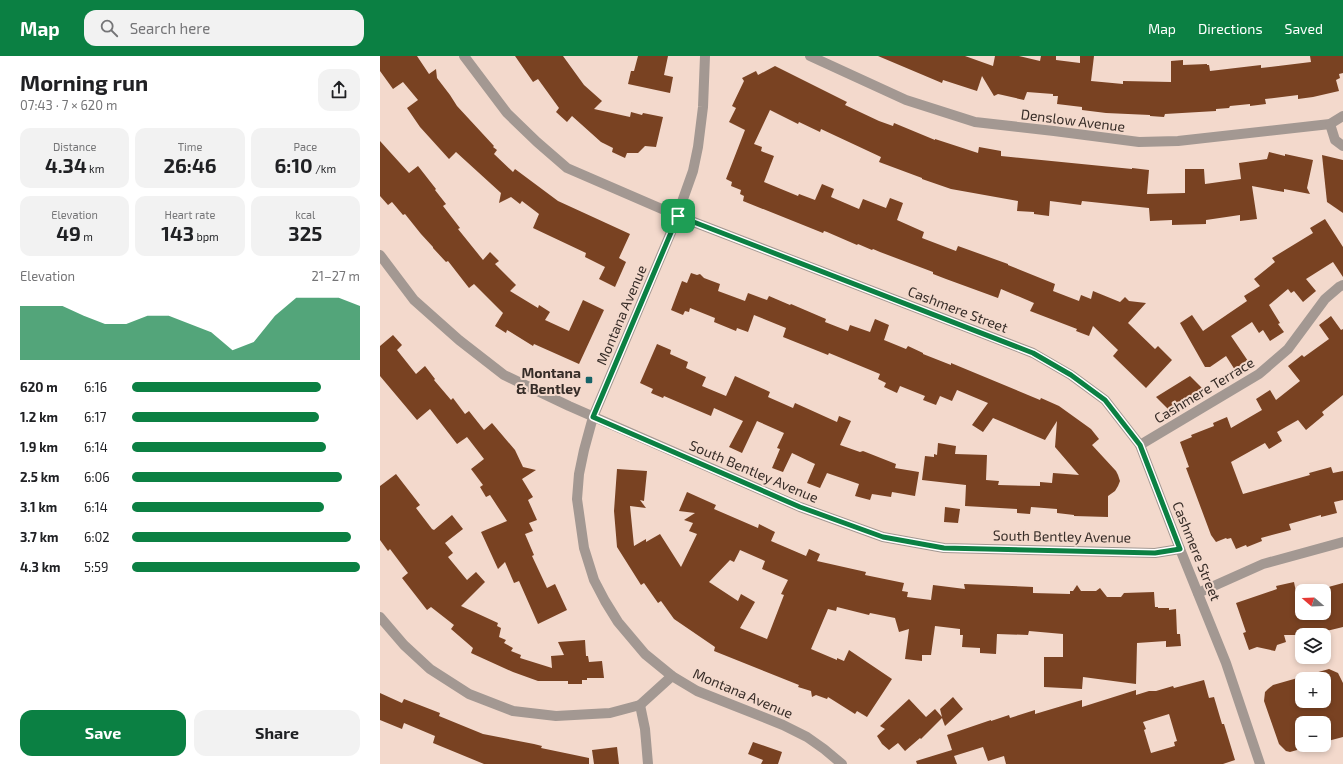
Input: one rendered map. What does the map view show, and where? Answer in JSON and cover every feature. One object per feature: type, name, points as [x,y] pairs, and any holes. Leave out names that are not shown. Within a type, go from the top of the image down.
[{"type":"street","name":"Cashmere Street","points":[[464,56],[507,114],[536,142],[567,168],[678,216],[1033,353],[1071,375],[1105,400],[1140,445],[1233,682],[1260,764]]},
{"type":"street","name":"Montana Avenue","points":[[706,56],[703,107],[698,147],[693,171],[678,216],[593,417],[582,456],[577,500],[584,548],[594,580],[605,601],[618,622],[645,654],[672,676],[697,691],[783,725],[807,737],[842,764]]},
{"type":"street","name":"Denslow Avenue","points":[[810,56],[906,100],[975,122],[1139,142],[1178,141],[1330,124],[1343,116]]},
{"type":"street","points":[[1330,124],[1335,140],[1343,146]]},
{"type":"street","name":"South Bentley Avenue","points":[[380,255],[414,300],[459,340],[511,378],[593,417],[800,507],[883,537],[944,548],[1155,553],[1180,549]]},
{"type":"street","name":"Cashmere Terrace","points":[[1140,445],[1259,374],[1288,349],[1325,299],[1343,285]]},
{"type":"street","points":[[1198,593],[1263,564],[1343,542]]},
{"type":"street","points":[[380,617],[404,645],[430,669],[469,694],[513,711],[556,716],[610,713],[640,705],[672,676]]},
{"type":"street","points":[[640,705],[645,729],[648,764]]},
{"type":"building","points":[[380,56],[417,56],[429,74],[436,69],[437,78],[457,106],[494,146],[493,147],[497,150],[494,154],[513,172],[515,169],[558,201],[630,234],[619,258],[626,262],[615,287],[599,279],[605,267],[585,257],[586,253],[533,228],[539,214],[522,201],[520,204],[511,197],[499,203],[501,193],[456,152],[449,159],[420,127],[407,108],[418,100],[403,82],[393,89],[380,71]]},
{"type":"building","points":[[515,56],[563,56],[584,85],[602,101],[594,109],[630,117],[631,112],[642,115],[643,113],[663,117],[656,147],[645,146],[638,153],[627,153],[625,158],[612,152],[613,148],[601,142],[572,116],[567,122],[556,112],[559,108],[538,79],[533,82]]},
{"type":"building","points":[[638,56],[668,56],[664,75],[673,77],[670,93],[628,84],[631,71],[634,71]]},
{"type":"building","points":[[878,56],[965,56],[993,66],[995,56],[1019,56],[1040,61],[1041,56],[1056,56],[1056,60],[1080,63],[1080,56],[1094,56],[1091,81],[1123,84],[1123,81],[1171,82],[1171,61],[1183,60],[1183,65],[1207,64],[1209,65],[1210,71],[1261,65],[1261,68],[1311,62],[1310,56],[1343,56],[1343,73],[1339,74],[1340,78],[1336,80],[1339,91],[1298,99],[1298,95],[1265,99],[1266,104],[1230,106],[1229,108],[1216,109],[1216,111],[1165,114],[1164,117],[1082,110],[1082,107],[1057,104],[1058,96],[1053,96],[1053,94],[1027,92],[1024,100],[998,94],[994,96],[982,76],[977,91],[943,80],[942,83]]},
{"type":"building","points":[[775,66],[847,102],[845,105],[879,121],[893,126],[894,123],[935,140],[978,153],[979,147],[1001,151],[1001,156],[1149,170],[1147,194],[1185,193],[1185,169],[1204,169],[1205,184],[1241,179],[1239,163],[1267,159],[1269,152],[1313,160],[1307,188],[1310,194],[1284,189],[1284,192],[1252,186],[1257,219],[1240,221],[1240,215],[1206,220],[1206,224],[1172,225],[1172,220],[1150,221],[1149,208],[1082,201],[1081,205],[1050,201],[1049,216],[1034,214],[1034,212],[1017,211],[1018,201],[951,189],[922,179],[879,162],[881,157],[821,129],[820,132],[799,122],[798,124],[770,110],[754,144],[762,147],[761,151],[774,156],[764,182],[798,196],[799,194],[815,200],[822,184],[834,189],[831,197],[859,209],[863,199],[886,208],[890,198],[903,203],[897,220],[924,232],[922,238],[956,251],[958,246],[1008,264],[1055,284],[1053,291],[1079,301],[1081,295],[1091,299],[1093,291],[1120,302],[1125,297],[1129,301],[1146,303],[1128,323],[1155,349],[1158,346],[1172,360],[1146,388],[1113,356],[1118,350],[1093,326],[1089,336],[1076,331],[1077,329],[1030,311],[1034,303],[1001,289],[998,298],[933,274],[933,272],[873,249],[872,250],[858,244],[857,245],[824,231],[823,233],[743,201],[744,196],[740,194],[741,190],[731,186],[732,182],[726,179],[745,130],[729,122],[736,108],[732,106],[744,81],[742,78],[756,71],[758,75]]},
{"type":"building","points":[[380,141],[409,173],[418,166],[446,204],[443,206],[460,228],[458,229],[483,260],[490,252],[499,261],[495,264],[516,285],[510,291],[538,308],[539,305],[550,312],[545,320],[569,331],[583,300],[604,310],[579,364],[534,344],[533,346],[507,330],[506,333],[495,326],[503,313],[474,284],[469,288],[448,261],[446,262],[433,248],[405,214],[403,215],[392,202],[388,205],[380,196]]},
{"type":"building","points":[[1322,155],[1343,160],[1343,213],[1327,202]]},
{"type":"building","points":[[1325,219],[1343,247],[1343,277],[1333,262],[1306,279],[1316,291],[1303,302],[1294,291],[1291,293],[1288,289],[1269,305],[1280,323],[1278,324],[1284,332],[1270,341],[1263,330],[1259,333],[1252,322],[1231,336],[1248,361],[1235,370],[1226,356],[1210,367],[1205,367],[1180,323],[1192,315],[1203,331],[1247,301],[1244,296],[1260,286],[1254,279],[1275,262],[1272,258],[1313,233],[1310,228]]},
{"type":"building","points":[[691,273],[697,275],[700,274],[704,278],[720,284],[718,291],[745,301],[748,293],[767,300],[769,296],[826,319],[825,322],[848,331],[850,325],[870,332],[875,319],[889,325],[884,340],[906,349],[908,346],[923,354],[951,365],[951,363],[1040,400],[1041,398],[1059,406],[1091,429],[1099,439],[1092,445],[1118,475],[1120,481],[1118,486],[1115,491],[1108,496],[1108,517],[1074,516],[1057,513],[1057,509],[1031,507],[1030,514],[1017,513],[1017,509],[965,506],[966,485],[922,480],[925,456],[934,457],[934,454],[937,455],[938,443],[956,446],[955,454],[987,455],[986,480],[999,481],[998,485],[1040,486],[1040,482],[1052,483],[1053,473],[1079,475],[1055,447],[1057,421],[1045,440],[993,418],[983,432],[972,425],[988,403],[957,390],[952,401],[940,396],[936,405],[923,400],[925,396],[900,386],[897,393],[884,387],[886,383],[878,379],[880,374],[829,353],[828,355],[783,337],[786,328],[754,315],[748,332],[737,328],[736,331],[714,322],[715,318],[690,308],[689,312],[685,311],[683,315],[671,310],[682,281],[687,283]]},
{"type":"building","points":[[1331,316],[1341,330],[1343,329],[1343,395],[1322,412],[1324,415],[1306,430],[1298,420],[1277,432],[1282,441],[1269,449],[1265,443],[1231,462],[1243,494],[1310,475],[1309,473],[1331,467],[1333,473],[1343,471],[1343,500],[1334,502],[1337,513],[1321,517],[1321,515],[1289,524],[1291,530],[1261,538],[1262,541],[1247,547],[1246,545],[1236,549],[1231,538],[1226,538],[1216,542],[1211,535],[1186,468],[1189,467],[1180,442],[1192,437],[1191,435],[1214,426],[1213,423],[1227,417],[1231,428],[1262,410],[1256,399],[1270,390],[1276,400],[1300,381],[1288,366],[1302,355],[1304,357],[1329,339],[1319,325]]},
{"type":"building","points":[[393,335],[402,345],[397,350],[416,374],[425,366],[435,379],[434,380],[451,400],[453,398],[465,414],[469,411],[484,430],[492,423],[515,450],[523,467],[536,470],[522,479],[533,497],[528,500],[537,520],[529,523],[533,531],[525,534],[534,555],[532,556],[547,588],[555,584],[567,610],[538,624],[519,581],[514,583],[505,562],[498,569],[481,532],[507,521],[490,495],[486,497],[480,487],[483,485],[471,469],[484,459],[467,437],[457,444],[430,409],[417,420],[380,376],[380,346]]},
{"type":"building","points":[[657,344],[671,350],[670,354],[688,362],[686,368],[706,377],[702,386],[726,396],[735,376],[770,392],[768,397],[793,408],[795,403],[837,422],[839,416],[851,421],[840,445],[860,452],[863,451],[896,464],[895,468],[919,472],[915,496],[892,492],[891,497],[872,494],[870,500],[855,496],[859,484],[827,473],[820,488],[807,483],[815,464],[792,453],[783,472],[772,468],[780,449],[777,448],[784,433],[757,421],[742,453],[729,447],[743,421],[714,408],[711,416],[664,396],[663,398],[651,393],[653,389],[640,383]]},
{"type":"building","points":[[1190,376],[1204,390],[1168,409],[1156,397]]},
{"type":"building","points":[[617,469],[647,471],[644,501],[640,500],[646,508],[630,506],[634,546],[646,539],[646,542],[660,534],[681,567],[697,534],[689,531],[693,523],[684,520],[695,513],[679,511],[687,492],[716,505],[714,509],[758,528],[759,524],[775,532],[771,541],[806,556],[809,549],[820,554],[817,561],[866,572],[865,575],[904,583],[902,591],[908,592],[907,597],[931,600],[933,585],[965,589],[964,584],[1033,587],[1033,593],[1070,594],[1070,591],[1073,591],[1077,585],[1081,591],[1096,591],[1100,588],[1107,597],[1121,597],[1124,593],[1154,592],[1155,607],[1169,608],[1169,610],[1176,609],[1177,634],[1180,634],[1181,646],[1166,647],[1166,641],[1137,643],[1136,684],[1083,677],[1082,689],[1044,687],[1044,657],[1063,657],[1063,634],[1029,631],[1028,635],[997,634],[996,654],[980,653],[980,648],[962,647],[963,635],[960,635],[960,629],[935,626],[931,655],[922,655],[922,661],[905,659],[909,629],[899,632],[895,618],[870,613],[869,615],[837,607],[836,611],[828,609],[811,649],[837,660],[837,658],[844,661],[849,650],[892,679],[867,717],[857,711],[855,714],[828,697],[827,699],[816,695],[812,697],[811,691],[798,687],[799,685],[714,651],[715,647],[674,619],[661,601],[658,603],[644,583],[641,585],[617,547],[614,511]],"holes":[[[740,550],[765,561],[762,569],[788,580],[781,594],[784,595],[767,639],[740,628],[755,602],[741,594],[738,601],[709,582],[730,560],[734,562]]]},
{"type":"building","points":[[396,474],[420,505],[416,508],[432,529],[434,530],[452,515],[463,529],[445,543],[453,553],[448,557],[467,580],[476,572],[485,582],[461,606],[498,623],[497,626],[501,628],[499,637],[506,640],[504,643],[513,648],[511,651],[521,655],[520,658],[552,668],[551,656],[564,655],[558,642],[585,640],[586,656],[588,656],[589,662],[602,661],[604,678],[587,678],[587,680],[582,680],[582,684],[568,684],[568,681],[538,681],[513,672],[471,653],[473,648],[451,629],[454,625],[431,607],[427,610],[402,578],[408,573],[390,549],[388,551],[380,540],[380,486]]},
{"type":"building","points":[[945,507],[960,509],[958,523],[944,522]]},
{"type":"building","points":[[1294,582],[1295,620],[1331,620],[1331,586],[1343,583],[1343,627],[1331,630],[1331,628],[1295,628],[1295,635],[1284,635],[1286,642],[1277,645],[1275,651],[1257,647],[1249,650],[1243,633],[1246,632],[1236,603],[1277,589],[1276,586]]},
{"type":"building","points":[[1329,669],[1338,673],[1343,683],[1343,737],[1331,740],[1331,716],[1295,716],[1295,751],[1286,751],[1279,744],[1264,701],[1265,692],[1273,685],[1295,679],[1295,708],[1331,708],[1331,672],[1318,672]]},
{"type":"building","points":[[1204,680],[1209,698],[1214,697],[1235,760],[1223,764],[1006,764],[1004,756],[988,761],[983,747],[954,756],[957,764],[917,764],[916,761],[952,750],[947,735],[991,720],[1009,715],[1010,718],[1035,710],[1035,714],[1082,700],[1082,707],[1136,690],[1136,695],[1173,686],[1174,688]],"holes":[[[1169,714],[1177,741],[1174,742],[1175,746],[1151,753],[1143,722]]]},
{"type":"building","points":[[380,693],[402,703],[404,699],[440,713],[439,716],[483,734],[534,744],[542,746],[541,748],[589,758],[589,764],[484,764],[433,743],[435,736],[404,723],[402,729],[380,720]]},
{"type":"building","points":[[953,697],[963,709],[945,726],[942,718],[921,739],[920,738],[905,751],[898,743],[889,750],[882,744],[877,736],[885,729],[880,726],[909,699],[926,717],[935,709],[942,717],[940,709]]},
{"type":"building","points":[[753,742],[782,752],[778,764],[761,764],[763,760],[748,754]]},
{"type":"building","points":[[617,747],[619,764],[594,764],[592,750]]},
{"type":"place","name":"Montana & Bentley","points":[[589,380]]},
{"type":"route","points":[[678,216],[1033,353],[1071,375],[1105,400],[1140,445],[1180,549],[1155,553],[944,548],[883,537],[800,507],[593,417],[678,216]]}]
